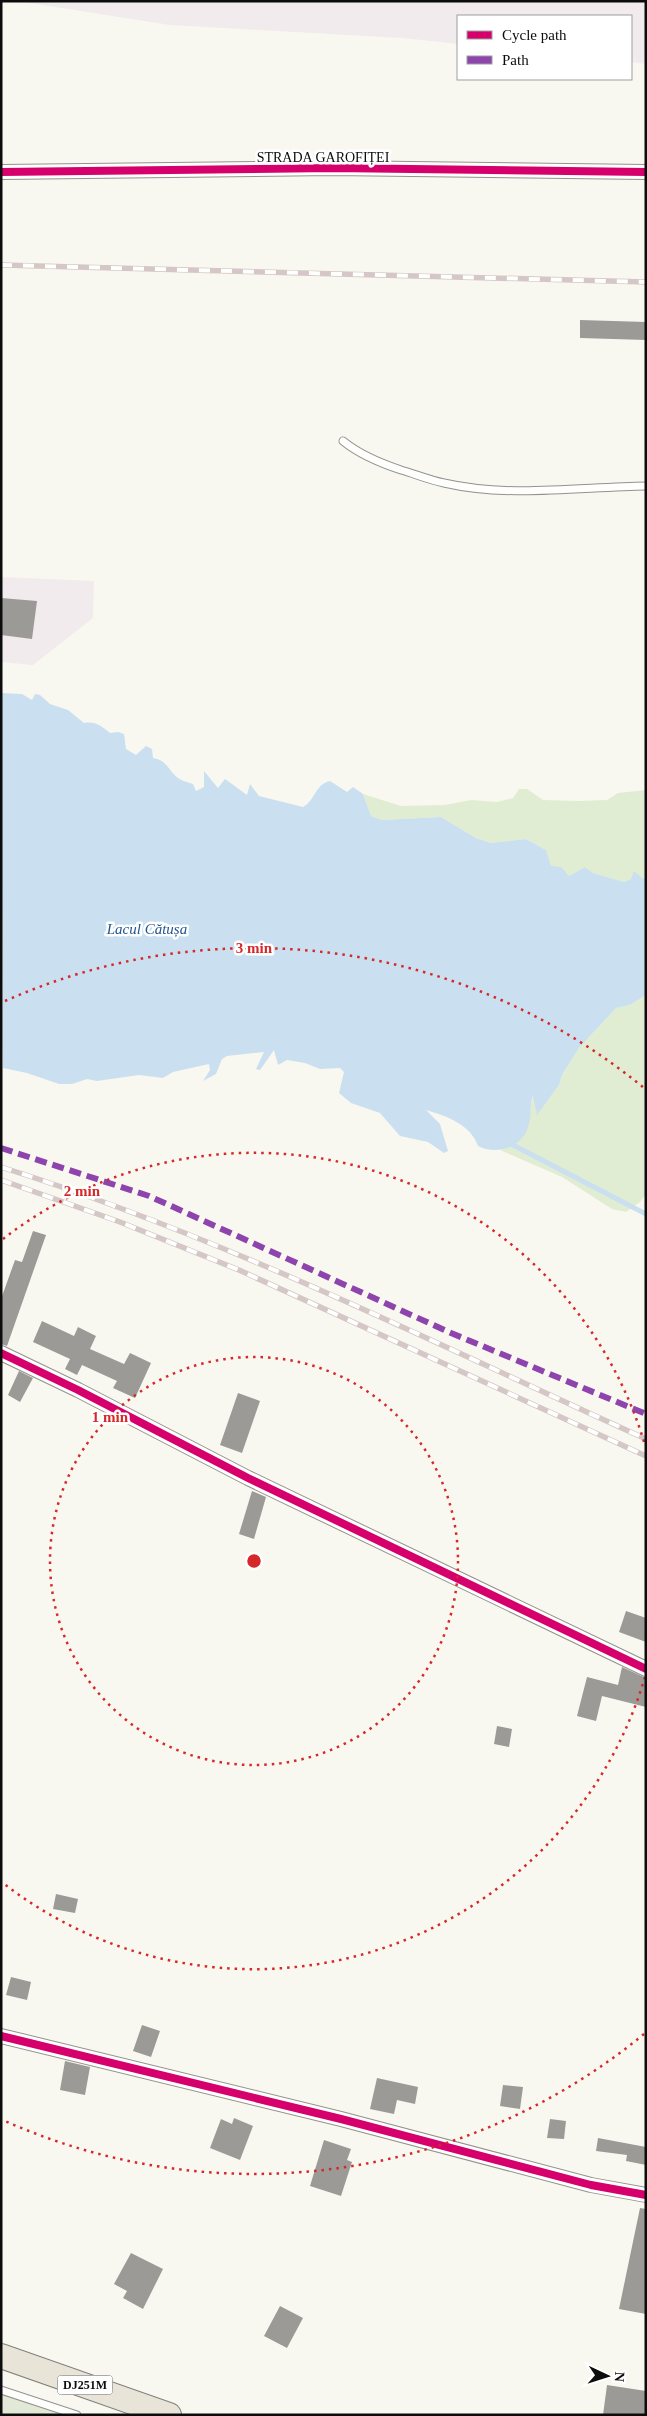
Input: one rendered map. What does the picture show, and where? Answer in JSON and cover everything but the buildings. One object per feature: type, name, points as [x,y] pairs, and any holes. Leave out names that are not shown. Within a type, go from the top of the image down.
[{"type":"highway","name":"DJ251M","points":[[1,2356],[169,2415]]},
{"type":"street","name":"STRADA GAROFIȚEI","points":[[1,172],[333,168],[646,172]]},
{"type":"street","points":[[1,1353],[78,1390],[248,1478],[646,1669]]},
{"type":"street","points":[[1,2036],[341,2119],[591,2185],[646,2195]]},
{"type":"lane","points":[[343,441],[361,454],[380,463],[444,483],[464,486],[515,490],[646,486]]},
{"type":"lane","points":[[1,2390],[77,2415]]},
{"type":"shaded area","points":[[17,1],[646,1],[646,64],[632,62],[632,15],[457,15],[457,44],[402,38],[170,25]]},
{"type":"shaded area","points":[[1,577],[94,581],[93,618],[33,665],[1,662]]},
{"type":"green space","points":[[519,789],[527,789],[543,800],[578,801],[607,800],[618,793],[646,790],[646,878],[631,879],[624,882],[593,873],[585,867],[569,876],[550,867],[546,850],[526,839],[491,843],[476,838],[441,817],[382,820],[371,816],[363,794],[401,806],[445,805],[471,800],[497,802],[513,798]]},
{"type":"green space","points":[[646,995],[646,1194],[640,1202],[626,1212],[612,1209],[562,1177],[500,1150],[514,1144],[528,1128],[534,1095],[537,1114],[559,1085],[562,1075],[579,1048],[616,1008],[630,1005]]},
{"type":"green space","points":[[1,2392],[66,2415],[1,2415]]},
{"type":"water","name":"Lacul Cătușa","points":[[1,693],[22,694],[32,700],[35,694],[40,695],[50,704],[68,710],[84,723],[95,723],[110,733],[118,732],[124,734],[126,749],[136,755],[146,746],[152,749],[153,758],[164,763],[180,779],[193,784],[196,791],[204,787],[204,771],[218,788],[225,779],[247,795],[250,784],[259,796],[303,807],[321,786],[330,781],[347,792],[353,787],[363,794],[371,816],[382,820],[441,817],[476,838],[491,843],[526,839],[546,850],[551,866],[561,867],[569,876],[585,867],[593,873],[624,882],[631,879],[634,871],[642,878],[646,878],[646,995],[630,1005],[616,1008],[579,1048],[562,1075],[559,1085],[537,1115],[533,1096],[530,1120],[522,1139],[509,1147],[493,1150],[478,1146],[470,1132],[457,1122],[426,1110],[440,1124],[448,1151],[444,1153],[428,1142],[400,1136],[380,1113],[351,1103],[339,1093],[344,1072],[340,1068],[320,1069],[305,1063],[287,1060],[278,1065],[274,1050],[260,1070],[256,1069],[264,1052],[227,1056],[222,1059],[216,1074],[203,1081],[210,1070],[209,1064],[173,1072],[163,1078],[139,1075],[97,1081],[87,1079],[72,1084],[59,1084],[27,1073],[3,1068]]},
{"type":"waterway","points":[[513,1145],[646,1214]]},
{"type":"railway","points":[[1,265],[646,282]]},
{"type":"railway","points":[[1,1167],[84,1195],[166,1226],[328,1293],[646,1439]]},
{"type":"railway","points":[[1,1180],[120,1222],[239,1270],[646,1456]]},
{"type":"marked path","points":[[1,1148],[149,1196],[451,1333],[646,1414]]},
{"type":"cycle path","points":[[1,172],[333,168],[646,172]]},
{"type":"cycle path","points":[[1,1353],[78,1390],[248,1478],[646,1669]]},
{"type":"cycle path","points":[[1,2036],[341,2119],[591,2185],[646,2195]]}]
